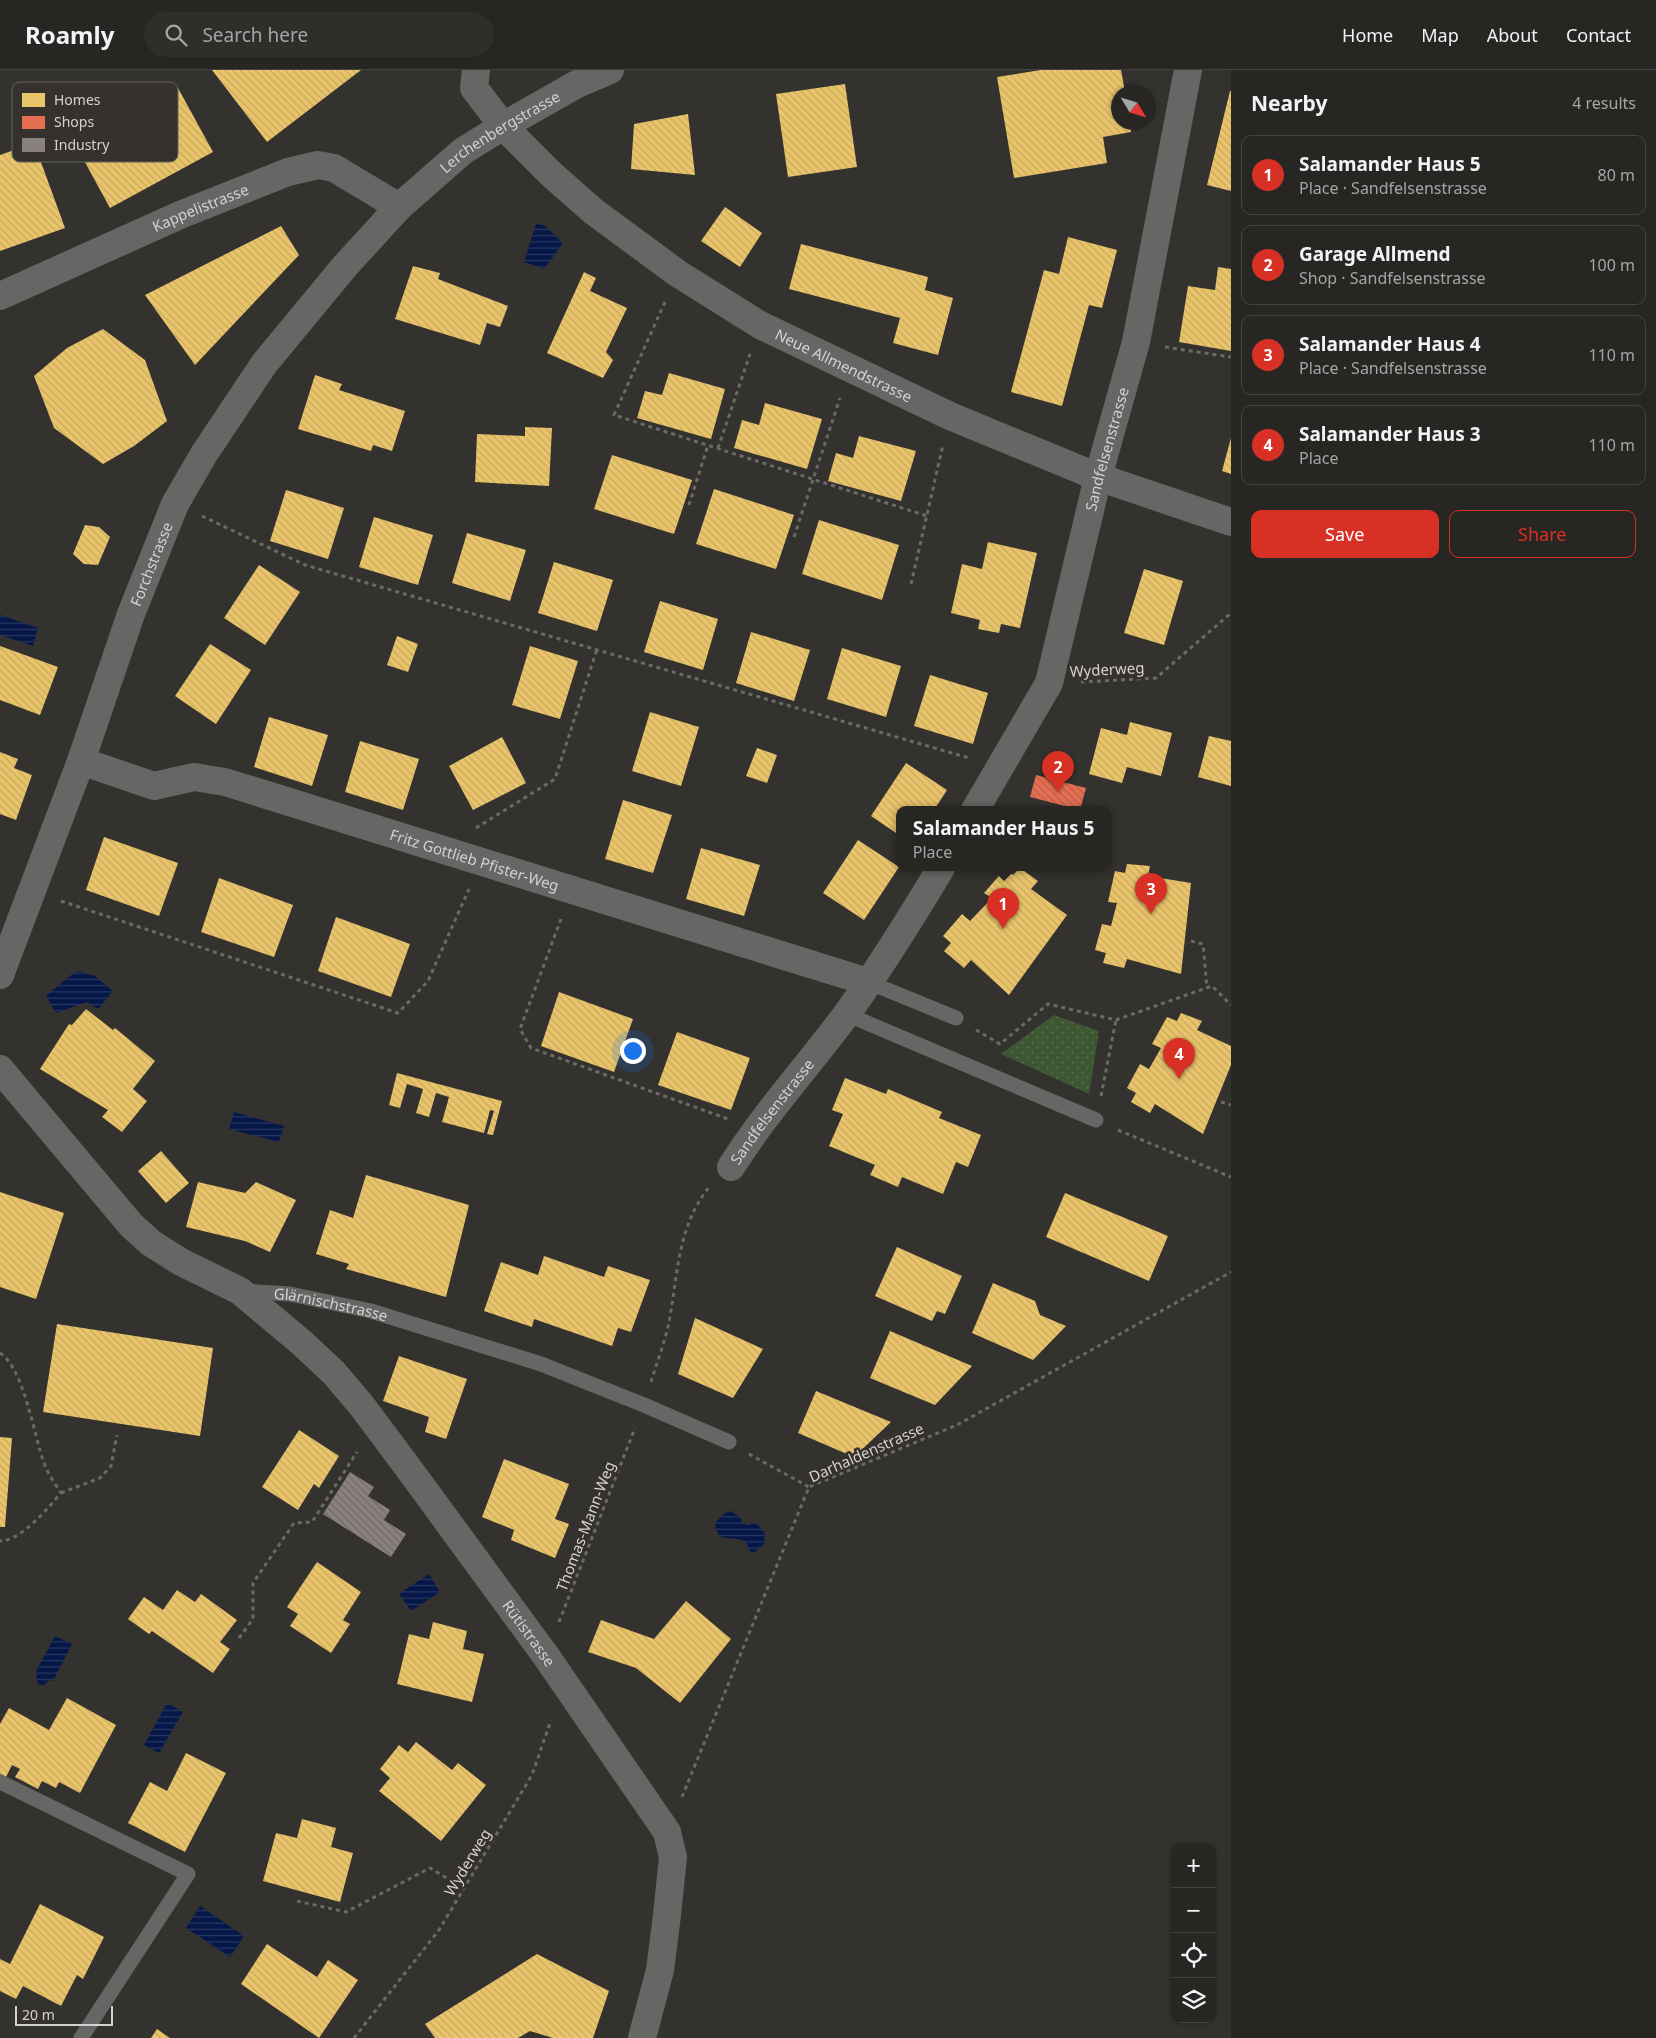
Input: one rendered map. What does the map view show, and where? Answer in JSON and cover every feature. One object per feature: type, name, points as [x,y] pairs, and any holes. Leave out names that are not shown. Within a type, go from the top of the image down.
[{"type":"street","name":"Neue Allmendstrasse","points":[[476,70],[474,88],[503,126],[550,173],[593,211],[677,274],[760,324],[950,416],[1098,477],[1231,522]]},
{"type":"street","name":"Lerchenbergstrasse","points":[[400,207],[463,151],[576,84],[610,70]]},
{"type":"street","name":"Sandfelsenstrasse","points":[[978,806],[1049,683],[1098,477],[1136,342],[1188,70]]},
{"type":"street","name":"Kappelistrasse","points":[[0,296],[180,215],[288,172],[310,166],[318,165],[334,168],[400,207]]},
{"type":"street","name":"Forchstrasse","points":[[0,973],[33,891],[81,761],[131,614],[176,504],[204,454],[264,364],[345,266],[400,207]]},
{"type":"street","name":"Fritz Gottlieb Pfister-Weg","points":[[81,761],[154,786],[194,777],[225,782],[868,982]]},
{"type":"street","name":"Sandfelsenstrasse","points":[[731,1166],[757,1129],[846,1014],[939,871]]},
{"type":"street","name":"Glärnischstrasse","points":[[0,1069],[131,1226],[151,1243],[181,1262],[240,1291]]},
{"type":"street","name":"Rütistrasse","points":[[240,1291],[302,1343],[334,1373],[375,1424],[554,1666],[667,1832],[674,1857],[667,1915],[660,1970],[642,2038]]},
{"type":"lane","points":[[868,982],[956,1018]]},
{"type":"lane","points":[[846,1014],[1096,1120]]},
{"type":"lane","name":"Glärnischstrasse","points":[[240,1291],[290,1294],[371,1311],[541,1364],[644,1404],[729,1442]]},
{"type":"lane","points":[[0,1782],[188,1874],[81,2038]]},
{"type":"path","points":[[677,274],[614,415],[927,516]]},
{"type":"path","points":[[718,448],[760,324]]},
{"type":"path","points":[[1136,342],[1231,358]]},
{"type":"path","points":[[794,537],[850,368]]},
{"type":"path","points":[[911,584],[950,416]]},
{"type":"path","points":[[689,505],[708,445]]},
{"type":"path","points":[[176,504],[305,565],[969,758],[1000,771]]},
{"type":"path","name":"Wyderweg","points":[[1049,683],[1156,678],[1231,613]]},
{"type":"path","points":[[442,849],[555,779],[597,649]]},
{"type":"path","points":[[33,891],[398,1013],[428,981],[481,861]]},
{"type":"path","points":[[571,890],[520,1029],[531,1048],[757,1129]]},
{"type":"path","points":[[1191,941],[1203,944],[1207,988]]},
{"type":"path","points":[[956,1018],[1000,1044],[1048,1004],[1116,1020],[1212,986],[1231,1005]]},
{"type":"path","points":[[1116,1020],[1096,1120],[1231,1177]]},
{"type":"path","points":[[1222,1102],[1231,1105]]},
{"type":"path","name":"Sandfelsenstrasse","points":[[644,1404],[669,1324],[681,1243],[689,1221],[707,1190],[723,1170],[731,1166]]},
{"type":"path","name":"Darhaldenstrasse","points":[[667,1832],[809,1487],[957,1425],[1231,1272]]},
{"type":"path","points":[[0,1353],[6,1357],[18,1376],[44,1464],[61,1494]]},
{"type":"path","name":"Thomas-Mann-Weg","points":[[554,1666],[644,1404]]},
{"type":"path","points":[[240,1638],[252,1619],[253,1583],[294,1523],[312,1522],[375,1424]]},
{"type":"path","points":[[0,1541],[6,1541],[35,1523],[61,1494],[100,1478],[111,1466],[117,1435]]},
{"type":"path","points":[[729,1442],[809,1487]]},
{"type":"path","name":"Wyderweg","points":[[354,2038],[439,1930],[532,1775],[551,1722],[554,1666]]},
{"type":"path","points":[[296,1901],[346,1912],[430,1868],[450,1880]]},
{"type":"green space","points":[[1054,1015],[1099,1031],[1089,1094],[1001,1054]]},
{"type":"water","points":[[536,224],[544,225],[563,243],[544,269],[524,262]]},
{"type":"water","points":[[0,615],[38,628],[33,646],[0,635]]},
{"type":"water","points":[[78,971],[95,976],[113,991],[98,1009],[87,1002],[56,1013],[46,996]]},
{"type":"water","points":[[234,1112],[284,1126],[279,1142],[229,1129]]},
{"type":"water","points":[[731,1511],[741,1518],[742,1523],[748,1525],[756,1523],[765,1533],[764,1544],[755,1552],[750,1552],[747,1544],[743,1541],[726,1538],[717,1532],[715,1523],[725,1513]]},
{"type":"water","points":[[429,1574],[440,1592],[411,1611],[399,1594]]},
{"type":"water","points":[[55,1636],[72,1644],[53,1681],[49,1680],[44,1685],[40,1685],[36,1680],[37,1675],[35,1673]]},
{"type":"water","points":[[167,1703],[183,1712],[159,1753],[144,1745]]},
{"type":"water","points":[[200,1906],[244,1936],[230,1957],[186,1928]]},
{"type":"building: Homes","points":[[212,70],[361,70],[267,142]]},
{"type":"building: Homes","points":[[1041,70],[1121,70],[1124,85],[1111,85],[1111,130],[1131,130],[1131,132],[1103,137],[1107,163],[1014,178],[997,77]]},
{"type":"building: Homes","points":[[845,84],[857,167],[788,177],[776,94]]},
{"type":"building: Homes","points":[[178,88],[213,152],[110,208],[85,162],[178,162]]},
{"type":"building: Homes","points":[[1231,91],[1231,191],[1207,185]]},
{"type":"building: Homes","points":[[688,114],[695,175],[631,169],[634,124]]},
{"type":"building: Homes","points":[[12,151],[12,162],[41,162],[65,228],[0,251],[0,155]]},
{"type":"building: Homes","points":[[725,207],[762,233],[740,267],[701,241]]},
{"type":"building: Homes","points":[[281,226],[299,255],[195,365],[145,295]]},
{"type":"building: Homes","points":[[1068,237],[1117,250],[1102,308],[1089,305],[1062,406],[1011,392],[1044,270],[1059,274]]},
{"type":"building: Homes","points":[[801,244],[928,277],[925,290],[953,298],[938,355],[893,343],[900,318],[789,289]]},
{"type":"building: Homes","points":[[413,266],[440,273],[438,279],[508,306],[500,327],[487,323],[480,345],[395,319]]},
{"type":"building: Homes","points":[[1218,267],[1231,269],[1231,351],[1179,342],[1188,286],[1215,290]]},
{"type":"building: Homes","points":[[584,272],[596,278],[590,291],[627,308],[606,352],[613,360],[603,378],[547,353]]},
{"type":"building: Homes","points":[[103,329],[145,360],[167,421],[134,446],[103,464],[54,428],[34,376],[67,348]]},
{"type":"building: Homes","points":[[669,373],[725,389],[711,439],[637,418],[645,391],[662,395]]},
{"type":"building: Homes","points":[[315,375],[342,384],[339,390],[405,411],[392,451],[373,445],[371,451],[298,429]]},
{"type":"building: Homes","points":[[765,403],[822,419],[807,469],[734,448],[742,420],[759,425]]},
{"type":"building: Homes","points":[[525,427],[552,428],[549,486],[475,482],[477,434],[525,436]]},
{"type":"building: Homes","points":[[859,436],[916,451],[901,501],[828,481],[836,453],[853,458]]},
{"type":"building: Homes","points":[[1231,438],[1231,474],[1222,471]]},
{"type":"building: Homes","points":[[612,455],[692,480],[674,534],[594,509]]},
{"type":"building: Homes","points":[[714,489],[794,515],[776,569],[696,544]]},
{"type":"building: Homes","points":[[286,490],[344,508],[328,559],[270,541]]},
{"type":"building: Homes","points":[[374,517],[433,535],[418,585],[359,567]]},
{"type":"building: Homes","points":[[819,520],[899,545],[882,600],[802,574]]},
{"type":"building: Homes","points":[[85,525],[99,527],[110,537],[98,565],[84,564],[73,554]]},
{"type":"building: Homes","points":[[467,533],[526,550],[510,601],[452,583]]},
{"type":"building: Homes","points":[[988,542],[1037,553],[1020,628],[1001,624],[999,633],[978,629],[980,620],[951,613],[962,564],[982,569]]},
{"type":"building: Homes","points":[[554,562],[613,580],[597,631],[538,613]]},
{"type":"building: Homes","points":[[259,565],[300,592],[265,645],[224,618]]},
{"type":"building: Homes","points":[[1144,569],[1183,581],[1164,645],[1124,633]]},
{"type":"building: Homes","points":[[660,601],[718,619],[703,670],[644,652]]},
{"type":"building: Homes","points":[[751,632],[810,650],[794,701],[736,683]]},
{"type":"building: Homes","points":[[397,636],[418,644],[408,672],[387,665]]},
{"type":"building: Homes","points":[[210,644],[251,670],[216,724],[175,696]]},
{"type":"building: Homes","points":[[0,646],[58,667],[40,715],[0,700]]},
{"type":"building: Homes","points":[[530,646],[578,661],[560,719],[512,705]]},
{"type":"building: Homes","points":[[842,648],[901,666],[886,717],[827,699]]},
{"type":"building: Homes","points":[[930,675],[988,693],[973,744],[914,726]]},
{"type":"building: Homes","points":[[650,712],[699,727],[681,786],[632,771]]},
{"type":"building: Homes","points":[[269,717],[328,735],[312,786],[254,767]]},
{"type":"building: Homes","points":[[1130,722],[1172,733],[1161,776],[1127,767],[1122,783],[1089,774],[1101,728],[1127,735]]},
{"type":"building: Homes","points":[[1209,736],[1231,741],[1231,786],[1198,777]]},
{"type":"building: Homes","points":[[502,737],[526,783],[473,810],[449,766]]},
{"type":"building: Homes","points":[[360,741],[419,759],[403,810],[345,792]]},
{"type":"building: Homes","points":[[757,748],[777,755],[767,783],[746,776]]},
{"type":"building: Homes","points":[[0,752],[18,759],[14,768],[32,775],[16,820],[0,814]]},
{"type":"building: Homes","points":[[906,763],[947,790],[937,806],[896,806],[896,833],[871,816]]},
{"type":"building: Homes","points":[[623,800],[672,815],[653,873],[605,859]]},
{"type":"building: Homes","points":[[104,837],[178,863],[159,916],[86,890]]},
{"type":"building: Homes","points":[[858,840],[896,865],[896,871],[864,920],[823,893]]},
{"type":"building: Homes","points":[[701,848],[760,865],[744,916],[686,899]]},
{"type":"building: Homes","points":[[1127,864],[1150,866],[1148,876],[1191,883],[1181,974],[1127,959],[1124,968],[1103,963],[1106,953],[1095,950],[1102,924],[1111,926],[1117,903],[1108,902],[1115,871],[1125,873]]},
{"type":"building: Homes","points":[[1003,871],[1008,871],[1013,875],[1017,871],[1024,871],[1038,881],[1031,889],[1067,915],[1009,995],[971,960],[964,968],[944,951],[951,943],[943,936],[962,914],[970,921],[992,898],[984,893]]},
{"type":"building: Homes","points":[[219,878],[293,905],[274,957],[201,932]]},
{"type":"building: Homes","points":[[336,917],[410,944],[391,997],[318,971]]},
{"type":"building: Homes","points":[[559,992],[633,1019],[614,1072],[541,1046]]},
{"type":"building: Homes","points":[[86,1009],[113,1030],[115,1028],[155,1061],[133,1089],[147,1101],[122,1132],[102,1117],[108,1110],[40,1069],[69,1024],[72,1025]]},
{"type":"building: Homes","points":[[1181,1013],[1202,1021],[1197,1030],[1231,1046],[1231,1065],[1203,1134],[1155,1104],[1150,1113],[1131,1102],[1136,1093],[1127,1088],[1140,1064],[1149,1069],[1161,1048],[1152,1044],[1167,1017],[1177,1021]]},
{"type":"building: Homes","points":[[677,1032],[750,1058],[731,1110],[658,1085]]},
{"type":"building: Homes","points":[[397,1073],[502,1101],[493,1135],[487,1134],[494,1111],[490,1110],[484,1133],[442,1122],[449,1097],[436,1093],[429,1117],[416,1113],[423,1089],[407,1084],[400,1108],[389,1105]]},
{"type":"building: Homes","points":[[845,1078],[886,1094],[888,1089],[942,1112],[939,1118],[981,1135],[968,1167],[956,1162],[943,1194],[902,1177],[898,1187],[870,1175],[875,1165],[829,1146],[843,1114],[832,1110]]},
{"type":"building: Homes","points":[[161,1151],[189,1183],[166,1203],[138,1171]]},
{"type":"building: Homes","points":[[366,1175],[469,1205],[446,1297],[346,1269],[349,1264],[316,1254],[330,1210],[353,1218]]},
{"type":"building: Homes","points":[[198,1182],[245,1193],[256,1182],[296,1200],[270,1252],[245,1241],[186,1227]]},
{"type":"building: Homes","points":[[0,1192],[64,1213],[36,1299],[0,1287]]},
{"type":"building: Homes","points":[[1065,1193],[1168,1236],[1149,1281],[1046,1237]]},
{"type":"building: Homes","points":[[897,1247],[962,1276],[945,1314],[937,1311],[932,1321],[875,1296]]},
{"type":"building: Homes","points":[[544,1256],[604,1277],[608,1266],[650,1280],[631,1332],[618,1328],[612,1346],[534,1319],[532,1327],[484,1311],[501,1262],[538,1275]]},
{"type":"building: Homes","points":[[993,1283],[1035,1301],[1040,1315],[1066,1326],[1033,1360],[972,1333]]},
{"type":"building: Homes","points":[[695,1318],[763,1349],[733,1398],[678,1374]]},
{"type":"building: Homes","points":[[57,1324],[213,1348],[200,1436],[43,1412]]},
{"type":"building: Homes","points":[[890,1331],[972,1366],[935,1405],[870,1378]]},
{"type":"building: Homes","points":[[399,1356],[467,1379],[446,1439],[425,1432],[429,1417],[383,1401]]},
{"type":"building: Homes","points":[[816,1391],[891,1422],[854,1457],[798,1433]]},
{"type":"building: Homes","points":[[299,1430],[339,1456],[319,1488],[314,1484],[298,1510],[262,1487]]},
{"type":"building: Homes","points":[[0,1437],[12,1438],[5,1527],[0,1527]]},
{"type":"building: Homes","points":[[504,1459],[569,1484],[555,1519],[569,1524],[555,1558],[511,1540],[514,1530],[482,1517]]},
{"type":"building: Homes","points":[[317,1562],[361,1592],[343,1620],[350,1624],[331,1653],[290,1626],[298,1614],[287,1607]]},
{"type":"building: Homes","points":[[177,1590],[195,1602],[201,1594],[237,1620],[220,1642],[230,1649],[213,1673],[152,1631],[149,1634],[128,1619],[144,1597],[163,1610]]},
{"type":"building: Homes","points":[[686,1601],[731,1639],[680,1703],[636,1668],[588,1652],[601,1620],[654,1639]]},
{"type":"building: Homes","points":[[433,1622],[467,1631],[463,1649],[484,1654],[472,1702],[397,1684],[409,1634],[429,1639]]},
{"type":"building: Homes","points":[[67,1698],[116,1725],[80,1793],[59,1782],[56,1788],[42,1781],[38,1789],[15,1777],[20,1769],[12,1765],[6,1777],[0,1774],[0,1724],[9,1708],[49,1730]]},
{"type":"building: Homes","points":[[416,1742],[452,1770],[458,1763],[486,1785],[441,1841],[379,1791],[390,1778],[380,1769],[399,1745],[408,1752]]},
{"type":"building: Homes","points":[[186,1753],[226,1773],[185,1852],[128,1823],[150,1782],[167,1791]]},
{"type":"building: Homes","points":[[302,1819],[336,1828],[331,1847],[353,1853],[340,1902],[263,1881],[276,1833],[297,1838]]},
{"type":"building: Homes","points":[[40,1904],[104,1937],[83,1979],[77,1975],[61,2006],[23,1986],[16,1999],[0,1991],[0,1959],[10,1964]]},
{"type":"building: Homes","points":[[267,1944],[317,1977],[328,1960],[358,1980],[319,2038],[241,1984]]},
{"type":"building: Homes","points":[[537,1954],[609,1991],[593,2038],[553,2038],[530,2031],[518,2038],[435,2038],[425,2024]]},
{"type":"building: Homes","points":[[157,2029],[170,2038],[151,2038]]},
{"type":"building: Shops","points":[[1036,775],[1086,788],[1081,806],[1065,806],[1030,797]]},
{"type":"building: Industry","points":[[350,1472],[374,1487],[368,1496],[390,1510],[384,1520],[406,1534],[391,1557],[323,1514]]},
{"type":"place","name":"Garage Allmend","points":[[1058,792]]},
{"type":"place","name":"Salamander Haus 4","points":[[1151,914]]},
{"type":"place","name":"Salamander Haus 5","points":[[1003,929]]},
{"type":"place","name":"Salamander Haus 3","points":[[1179,1079]]}]
